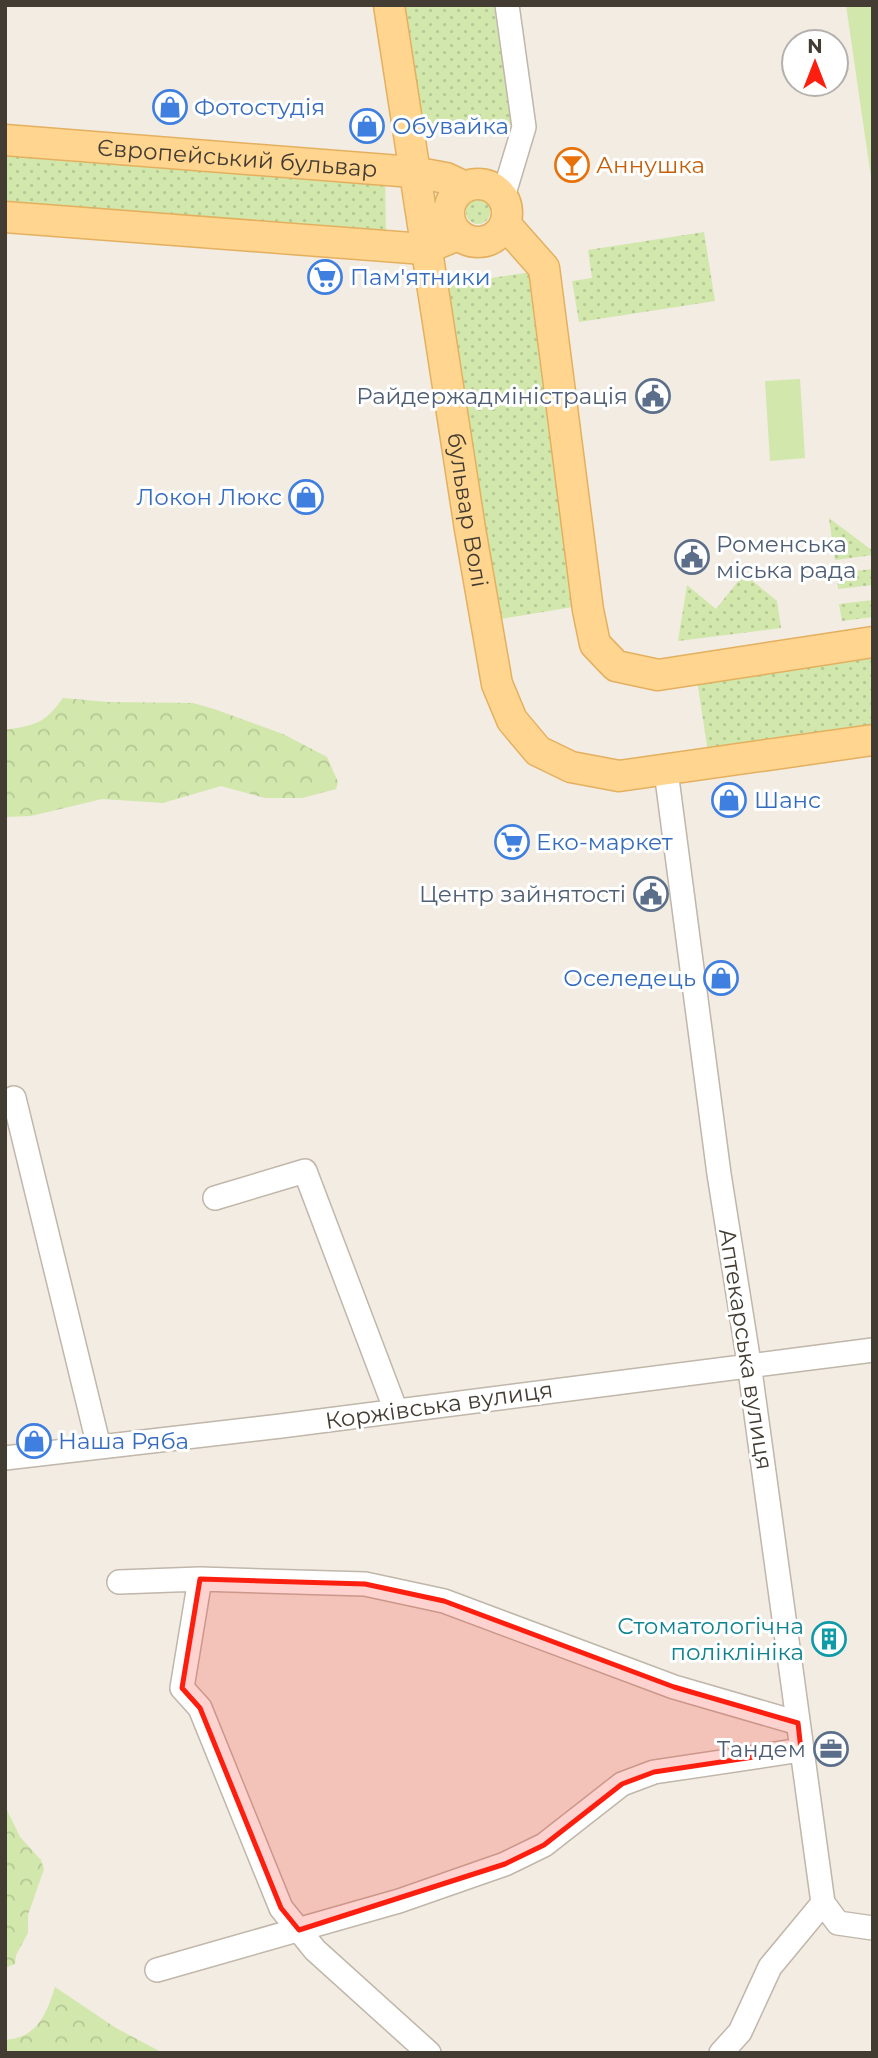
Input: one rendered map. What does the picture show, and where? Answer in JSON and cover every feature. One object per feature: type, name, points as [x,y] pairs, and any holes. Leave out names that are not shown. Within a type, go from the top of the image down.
[{"type":"main road","name":"бульвар Волі","points":[[388,5],[425,249],[497,684],[512,720],[538,751],[571,767],[620,776],[873,740]]},
{"type":"main road","name":"Європейський бульвар","points":[[5,139],[413,172],[446,178],[465,187],[479,184],[492,187],[504,211]]},
{"type":"main road","points":[[465,187],[454,196],[449,209],[450,223],[458,234],[470,241],[484,242],[497,235],[504,211]]},
{"type":"main road","points":[[504,211],[544,268],[588,610],[595,644],[616,666],[658,675],[873,642]]},
{"type":"main road","points":[[5,217],[425,249],[458,234]]},
{"type":"street","points":[[504,211],[524,127],[507,5]]},
{"type":"street","name":"Аптекарська вулиця","points":[[666,771],[719,1174],[749,1363],[823,1903],[838,1923],[873,1928]]},
{"type":"street","points":[[14,1098],[99,1447]]},
{"type":"street","points":[[215,1198],[305,1171],[397,1410]]},
{"type":"street","name":"Коржівська вулиця","points":[[5,1458],[749,1363],[873,1350]]},
{"type":"street","points":[[200,1579],[182,1688],[200,1708],[281,1908],[364,1997],[429,2053]]},
{"type":"street","points":[[119,1582],[200,1579],[365,1584],[444,1601],[674,1687],[798,1723]]},
{"type":"street","points":[[156,1970],[399,1901],[505,1864],[544,1845],[622,1783],[654,1772],[801,1749]]},
{"type":"street","points":[[721,2053],[740,2032],[770,1967],[823,1903]]},
{"type":"highlighted area","points":[[200,1579],[365,1584],[444,1601],[674,1687],[798,1723],[801,1750],[654,1772],[622,1784],[544,1845],[505,1864],[299,1930],[281,1908],[200,1708],[182,1688]]},
{"type":"green space","points":[[402,5],[494,5],[512,125],[421,130]]},
{"type":"green space","points":[[846,5],[873,5],[873,191],[850,28]]},
{"type":"green space","points":[[5,149],[385,177],[386,235],[5,205]]},
{"type":"green space","points":[[478,200],[487,203],[490,212],[487,221],[478,224],[469,221],[466,212],[469,203]]},
{"type":"green space","points":[[704,232],[715,301],[579,322],[572,281],[592,278],[588,250]]},
{"type":"green space","points":[[532,272],[579,606],[495,620],[444,285]]},
{"type":"green space","points":[[800,379],[805,458],[770,461],[765,381]]},
{"type":"green space","points":[[829,518],[873,551],[873,555],[835,560]]},
{"type":"green space","points":[[873,569],[873,585],[838,589],[837,573]]},
{"type":"green space","points":[[744,574],[777,601],[781,628],[678,641],[687,585],[716,609]]},
{"type":"green space","points":[[873,600],[873,617],[842,621],[839,604]]},
{"type":"green space","points":[[873,654],[873,734],[709,759],[697,680]]},
{"type":"green space","points":[[63,698],[108,702],[193,703],[214,709],[283,734],[327,757],[338,782],[336,789],[302,798],[265,798],[221,786],[163,803],[102,799],[31,816],[5,817],[5,730],[38,722]]},
{"type":"green space","points":[[5,1806],[20,1837],[41,1860],[44,1869],[28,1915],[28,1933],[16,1955],[15,1964],[5,1968]]},
{"type":"green space","points":[[55,1987],[116,2028],[163,2053],[5,2053],[5,2040],[25,2034],[39,2023]]},
{"type":"place","name":"Фотостудія","points":[[170,107]]},
{"type":"place","name":"Обувайка","points":[[367,126]]},
{"type":"place","name":"Аннушка","points":[[572,165]]},
{"type":"place","name":"Пам'ятники","points":[[325,277]]},
{"type":"place","name":"Райдержадміністрація","points":[[653,396]]},
{"type":"place","name":"Локон Люкс","points":[[306,497]]},
{"type":"place","name":"Роменська міська рада","points":[[692,557]]},
{"type":"place","name":"Шанс","points":[[729,800]]},
{"type":"place","name":"Еко-маркет","points":[[512,842]]},
{"type":"place","name":"Центр зайнятості","points":[[651,894]]},
{"type":"place","name":"Оселедець","points":[[721,978]]},
{"type":"place","name":"Наша Ряба","points":[[34,1441]]},
{"type":"place","name":"Стоматологічна поліклініка","points":[[829,1639]]},
{"type":"place","name":"Тандем","points":[[831,1749]]}]
